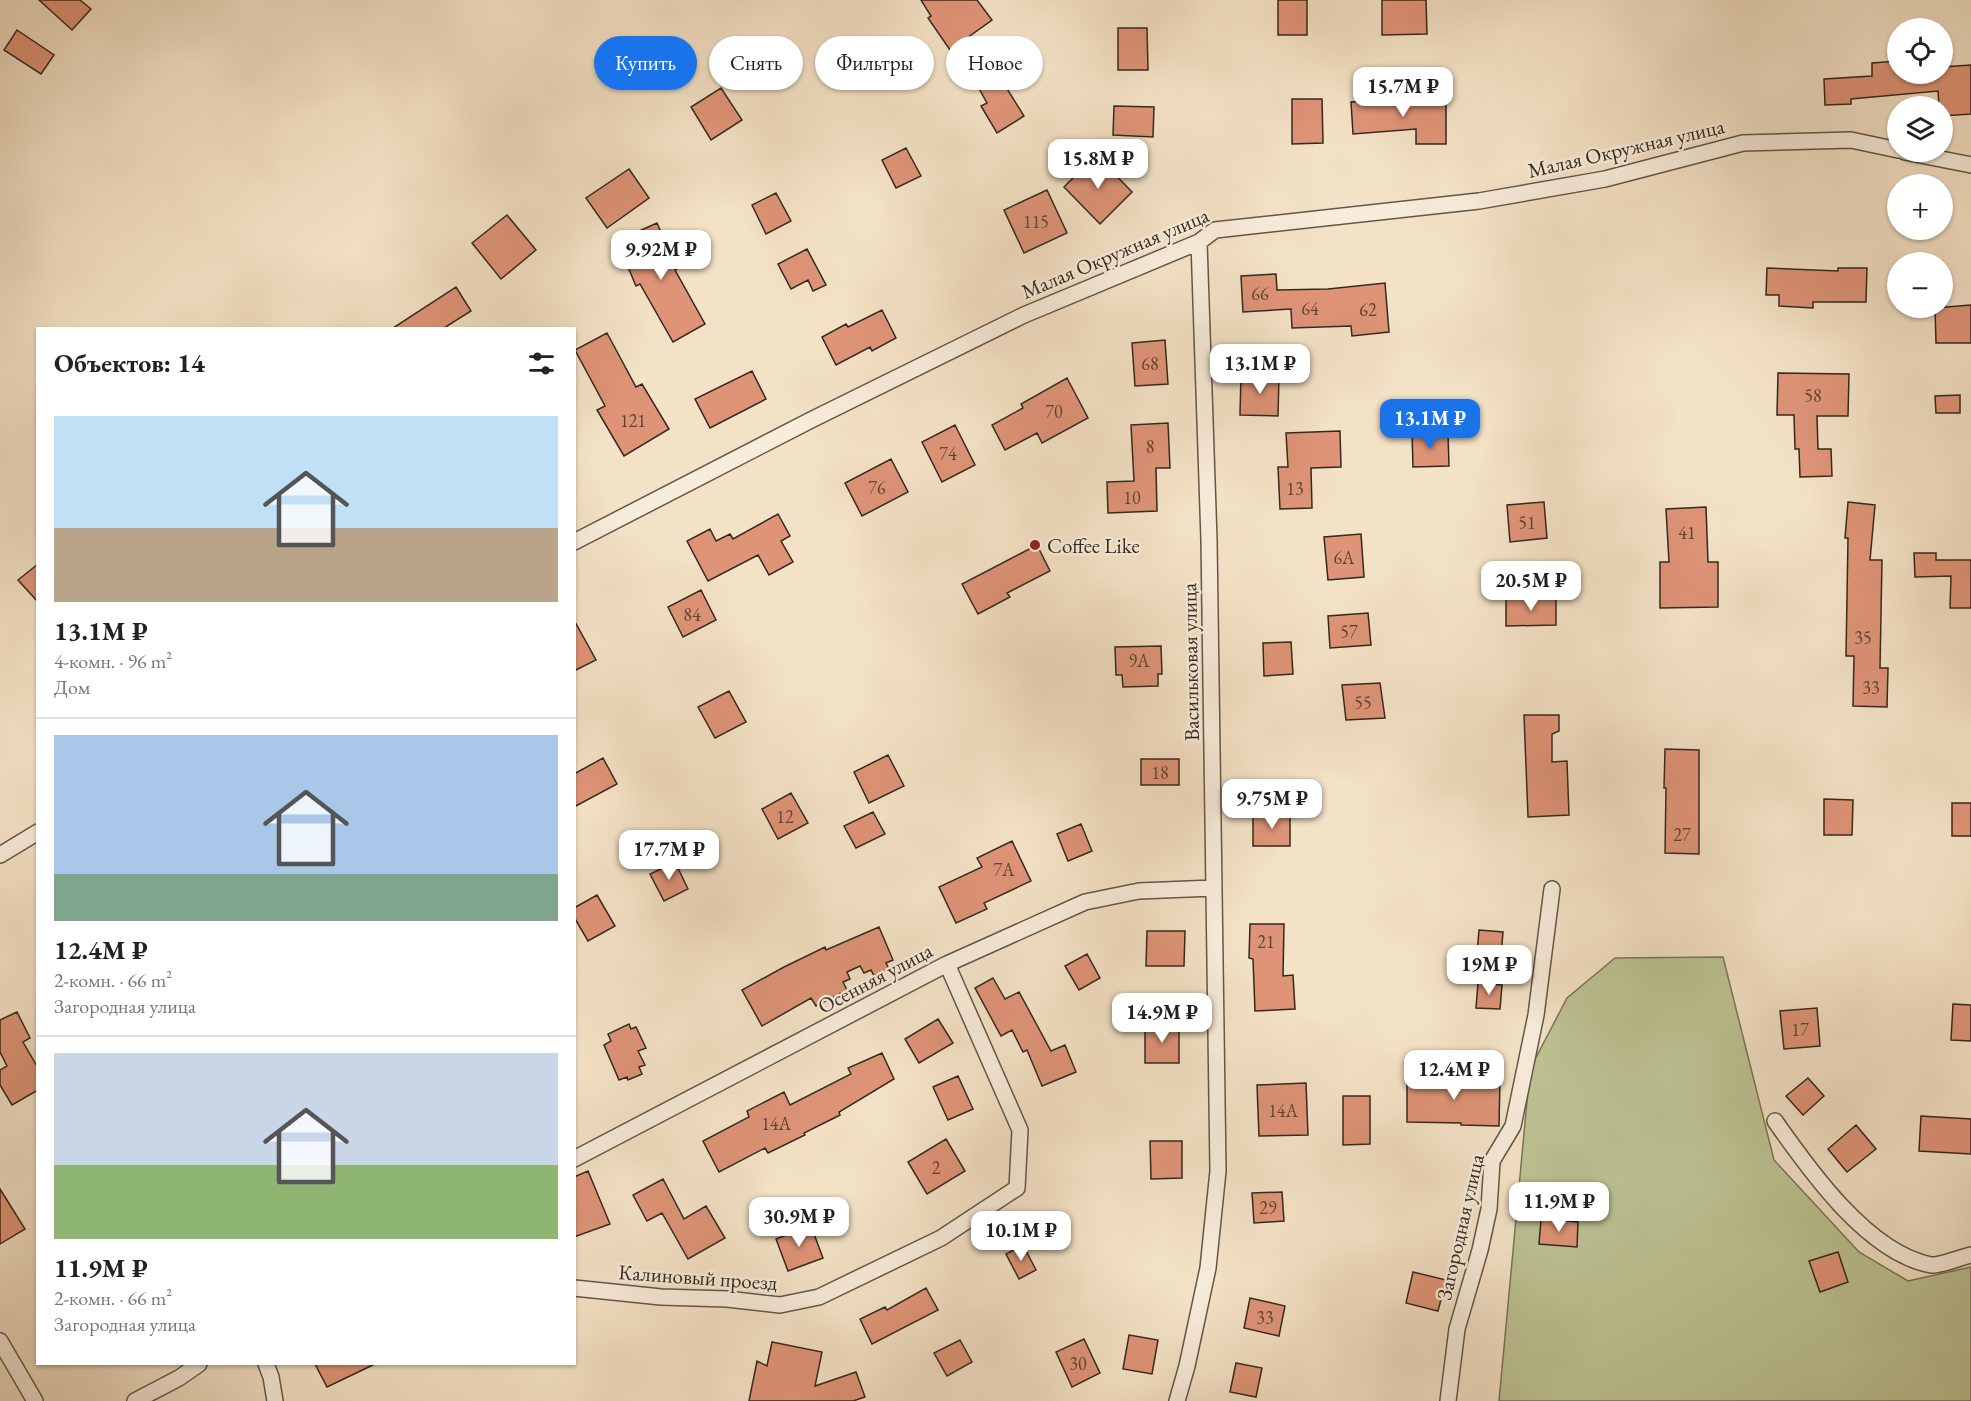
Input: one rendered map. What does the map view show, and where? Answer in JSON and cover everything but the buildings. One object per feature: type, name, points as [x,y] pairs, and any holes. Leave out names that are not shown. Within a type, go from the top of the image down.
[{"type":"street","name":"Малая Окружная улица","points":[[576,541],[813,419],[1014,320],[1199,242],[1215,230],[1479,201],[1605,179],[1743,143],[1851,140],[1887,148]]},
{"type":"street","points":[[1953,161],[1971,165]]},
{"type":"street","name":"Васильковая улица","points":[[1177,1401],[1208,1268],[1218,1171],[1209,540],[1199,242]]},
{"type":"street","points":[[0,855],[36,833]]},
{"type":"street","name":"Осенняя улица","points":[[576,1158],[947,964],[1085,902],[1139,891],[1213,888]]},
{"type":"street","name":"Загородная улица","points":[[1449,1401],[1457,1329],[1480,1250],[1489,1209],[1492,1161],[1513,1126],[1536,1015],[1552,889]]},
{"type":"street","name":"Калиновый проезд","points":[[576,1287],[661,1297],[727,1299],[780,1305],[819,1297],[941,1238],[1017,1188],[1020,1130],[947,964]]},
{"type":"street","points":[[1774,1121],[1809,1170],[1867,1232],[1894,1252],[1933,1266],[1971,1255]]},
{"type":"street","points":[[0,1341],[35,1401]]},
{"type":"street","points":[[135,1401],[179,1378],[198,1365]]},
{"type":"street","points":[[266,1365],[275,1401]]},
{"type":"green space","points":[[1723,957],[1774,1160],[1859,1252],[1908,1281],[1971,1267],[1971,1401],[1499,1401],[1530,1069],[1567,998],[1615,958]]},
{"type":"place","name":"Coffee Like","points":[[1035,545]]}]
